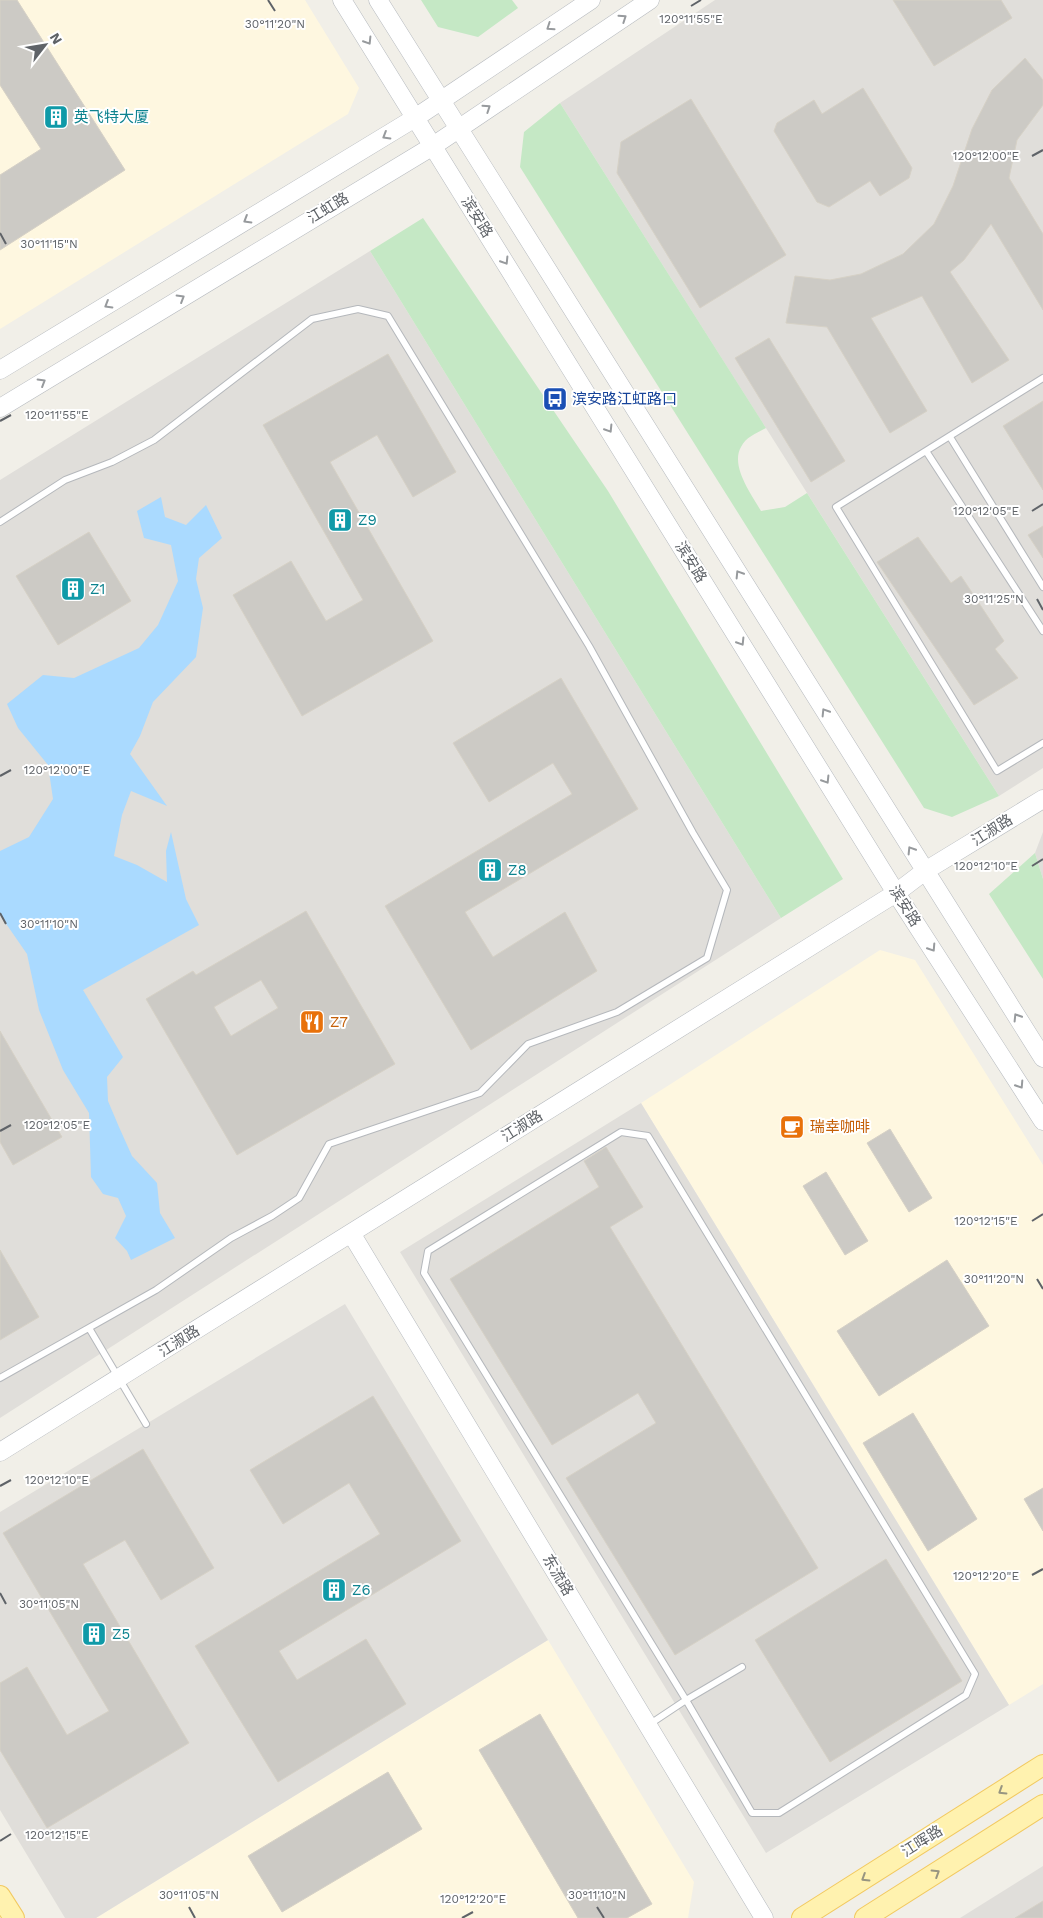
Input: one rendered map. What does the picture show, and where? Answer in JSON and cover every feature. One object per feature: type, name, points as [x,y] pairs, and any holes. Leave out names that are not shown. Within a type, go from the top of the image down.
[{"type":"main road","name":"滨安路","points":[[342,0],[896,893],[1043,1121]]},
{"type":"main road","points":[[378,0],[440,102],[458,127],[1043,1058]]},
{"type":"main road","points":[[0,370],[415,118],[591,0]]},
{"type":"main road","name":"江虹路","points":[[0,408],[433,146],[458,127],[650,0]]},
{"type":"main road","name":"江淑路","points":[[0,1452],[896,893],[925,871],[1043,799]]},
{"type":"main road","name":"东流路","points":[[351,1233],[764,1918]]},
{"type":"main road","name":"江晖路","points":[[802,1918],[1043,1765]]},
{"type":"main road","points":[[865,1918],[1043,1805]]},
{"type":"main road","points":[[0,1896],[14,1918]]},
{"type":"lane","points":[[0,522],[65,480],[112,462],[154,440],[312,319],[358,309],[388,316],[589,646],[693,833],[727,890],[707,958],[617,1012],[528,1044],[480,1093],[329,1144],[299,1198],[272,1216],[231,1238],[156,1290],[0,1378]]},
{"type":"lane","points":[[1043,378],[836,507],[998,771],[1043,743]]},
{"type":"lane","points":[[950,437],[1043,587]]},
{"type":"lane","points":[[926,451],[1043,631]]},
{"type":"lane","points":[[621,1132],[648,1136],[975,1674],[966,1695],[779,1813],[752,1813],[686,1700],[424,1273],[428,1251],[621,1132]]},
{"type":"lane","points":[[89,1328],[146,1424]]},
{"type":"lane","points":[[649,1725],[686,1700],[742,1667]]},
{"type":"shaded area","points":[[0,0],[305,0],[359,88],[348,114],[0,329]]},
{"type":"shaded area","points":[[715,0],[1043,0],[1043,768],[999,796],[560,103]]},
{"type":"shaded area","points":[[370,251],[781,918],[0,1418],[0,480]]},
{"type":"shaded area","points":[[1043,832],[1043,879],[1035,853]]},
{"type":"shaded area","points":[[880,950],[915,960],[1043,1165],[1043,1684],[1009,1705],[641,1103]]},
{"type":"shaded area","points":[[641,1103],[1009,1705],[766,1853],[400,1252]]},
{"type":"shaded area","points":[[345,1304],[548,1640],[96,1918],[65,1918],[0,1810],[0,1512]]},
{"type":"shaded area","points":[[548,1640],[694,1882],[688,1918],[96,1918]]},
{"type":"shaded area","points":[[1043,1866],[1043,1918],[960,1918]]},
{"type":"green space","points":[[421,0],[512,0],[518,8],[478,37],[438,27]]},
{"type":"green space","points":[[560,103],[766,428],[746,441],[738,455],[740,471],[761,511],[785,507],[807,493],[999,796],[952,817],[924,808],[520,167],[524,132]]},
{"type":"green space","points":[[423,218],[608,491],[843,879],[781,918],[370,251]]},
{"type":"green space","points":[[1035,853],[1043,879],[1043,979],[989,894]]},
{"type":"water","points":[[161,497],[165,517],[186,525],[206,505],[222,538],[199,558],[196,579],[203,608],[196,657],[153,702],[140,736],[130,754],[167,806],[131,791],[122,815],[114,856],[137,865],[167,882],[166,851],[171,832],[186,899],[199,925],[83,990],[123,1057],[107,1077],[108,1101],[132,1156],[157,1183],[160,1213],[175,1238],[131,1260],[127,1251],[115,1238],[126,1216],[118,1198],[103,1194],[91,1177],[89,1113],[63,1070],[39,1010],[27,954],[0,915],[0,851],[29,837],[53,799],[48,765],[18,728],[7,704],[43,675],[74,678],[139,648],[158,625],[178,581],[171,545],[144,538],[137,511]]},
{"type":"building","name":"英飞特大厦","points":[[0,0],[17,0],[125,170],[0,250],[0,175],[41,149],[0,85]]},
{"type":"building","points":[[893,0],[1001,0],[1012,18],[934,66]]},
{"type":"building","points":[[1025,58],[1043,80],[1043,105],[1017,140],[1009,178],[1043,234],[1043,310],[991,224],[964,260],[950,272],[1009,360],[972,383],[922,296],[871,318],[927,411],[890,433],[827,327],[786,323],[795,276],[830,280],[861,274],[903,254],[934,224],[953,186],[972,129],[992,90]]},
{"type":"building","points":[[863,88],[912,168],[909,178],[880,196],[870,181],[829,207],[817,202],[774,131],[777,123],[814,100],[822,114]]},
{"type":"building","points":[[691,99],[786,255],[700,308],[617,173],[621,142]]},
{"type":"building","points":[[769,338],[845,461],[811,482],[735,358]]},
{"type":"building","name":"Z9","points":[[388,354],[456,472],[413,497],[377,435],[330,462],[433,641],[302,716],[233,595],[291,561],[326,621],[363,600],[263,425]]},
{"type":"building","points":[[1043,401],[1043,490],[1003,426]]},
{"type":"building","points":[[1043,526],[1043,558],[1028,535]]},
{"type":"building","name":"Z1","points":[[89,532],[131,601],[58,645],[16,576]]},
{"type":"building","points":[[918,537],[951,583],[961,576],[1004,641],[995,649],[1018,678],[974,705],[877,562]]},
{"type":"building","name":"Z8","points":[[561,678],[638,809],[465,912],[493,957],[565,912],[597,971],[471,1050],[385,906],[572,794],[553,763],[489,802],[453,743]]},
{"type":"building","name":"Z7","points":[[306,911],[395,1064],[237,1155],[146,999],[193,971],[196,975]],"holes":[[[261,980],[278,1008],[231,1036],[214,1007]]]},
{"type":"building","points":[[0,1031],[62,1137],[13,1165],[0,1142]]},
{"type":"building","points":[[890,1129],[932,1198],[909,1212],[867,1143]]},
{"type":"building","points":[[606,1147],[643,1207],[610,1227],[818,1568],[675,1655],[566,1478],[656,1423],[638,1393],[552,1445],[450,1279],[599,1187],[584,1161]]},
{"type":"building","points":[[826,1172],[868,1241],[845,1255],[803,1186]]},
{"type":"building","points":[[0,1250],[39,1317],[0,1340]]},
{"type":"building","points":[[947,1260],[989,1326],[879,1396],[837,1331]]},
{"type":"building","name":"Z6","points":[[373,1396],[461,1541],[279,1651],[297,1680],[366,1639],[406,1704],[278,1782],[195,1646],[380,1534],[349,1483],[283,1524],[250,1470]]},
{"type":"building","points":[[913,1413],[977,1519],[928,1551],[863,1443]]},
{"type":"building","name":"Z5","points":[[143,1449],[214,1568],[161,1600],[125,1540],[83,1564],[189,1743],[47,1828],[0,1750],[0,1683],[27,1667],[67,1735],[109,1711],[3,1533]]},
{"type":"building","points":[[1043,1488],[1043,1531],[1024,1499]]},
{"type":"building","points":[[886,1559],[962,1681],[830,1762],[755,1640]]},
{"type":"building","points":[[540,1714],[652,1904],[627,1918],[578,1918],[479,1750]]},
{"type":"building","points":[[388,1772],[422,1829],[282,1912],[248,1856]]},
{"type":"building","points":[[1043,1901],[1043,1918],[1015,1918]]},
{"type":"place","name":"英飞特大厦","points":[[56,117]]},
{"type":"place","name":"滨安路江虹路口","points":[[555,399]]},
{"type":"place","name":"Z9","points":[[340,520]]},
{"type":"place","name":"Z1","points":[[73,589]]},
{"type":"place","name":"Z8","points":[[490,870]]},
{"type":"place","name":"Z7","points":[[312,1022]]},
{"type":"place","name":"瑞幸咖啡","points":[[792,1127]]},
{"type":"place","name":"Z6","points":[[334,1590]]},
{"type":"place","name":"Z5","points":[[94,1634]]}]
